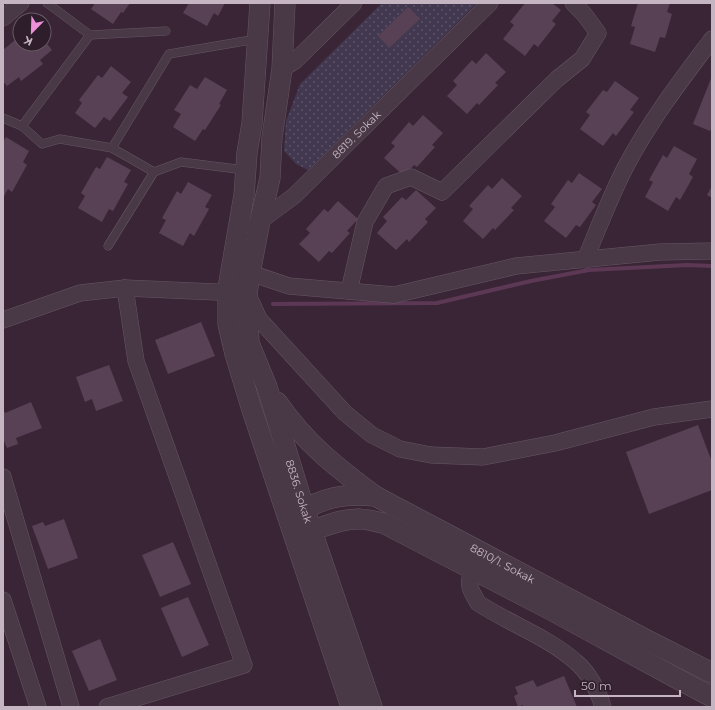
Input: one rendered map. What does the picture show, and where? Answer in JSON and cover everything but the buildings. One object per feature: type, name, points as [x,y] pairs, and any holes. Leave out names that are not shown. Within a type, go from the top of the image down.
[{"type":"street","points":[[3,18],[21,3]]},
{"type":"street","points":[[240,272],[247,153],[252,123],[260,3]]},
{"type":"street","points":[[285,3],[282,69],[272,138],[270,178],[260,221],[240,272],[228,292],[228,324],[235,354],[252,410],[296,512]]},
{"type":"street","points":[[282,69],[295,61],[354,3]]},
{"type":"street","name":"8819. Sokak","points":[[260,221],[294,196],[490,3]]},
{"type":"street","points":[[349,291],[365,222],[386,186],[411,177],[442,192],[557,79],[582,60],[598,33],[584,14],[573,3]]},
{"type":"street","points":[[585,260],[614,190],[626,166],[689,69],[712,39]]},
{"type":"street","points":[[240,272],[289,286],[394,295],[516,266],[660,252],[712,251]]},
{"type":"street","name":"8836. Sokak","points":[[240,272],[247,294],[249,343],[267,387],[296,512],[372,707]]},
{"type":"street","points":[[107,707],[244,664],[136,360],[125,288]]},
{"type":"street","points":[[3,320],[80,293],[125,288],[247,294],[259,319],[346,413],[372,435],[400,449],[431,456],[483,457],[554,443],[654,417],[712,409]]},
{"type":"street","points":[[267,387],[290,421],[317,451],[375,496]]},
{"type":"street","points":[[3,477],[71,707]]},
{"type":"street","name":"8810/1. Sokak","points":[[296,512],[337,496],[356,494],[375,496],[712,673]]},
{"type":"street","name":"8810/1. Sokak","points":[[304,533],[337,521],[350,519],[362,518],[383,523],[551,610],[712,697]]},
{"type":"street","points":[[304,533],[351,707]]},
{"type":"street","points":[[472,570],[468,581],[478,603],[556,647],[577,663],[598,694],[603,707]]},
{"type":"street","points":[[3,600],[38,707]]},
{"type":"lane","points":[[47,3],[90,36],[166,31]]},
{"type":"lane","points":[[22,126],[90,36]]},
{"type":"lane","points":[[112,148],[169,54],[257,39]]},
{"type":"lane","points":[[3,118],[22,126],[42,144],[60,139],[112,148],[154,172]]},
{"type":"lane","points":[[108,246],[154,172],[181,162],[246,171]]},
{"type":"shaded area","points":[[382,3],[477,3],[308,170],[296,164],[284,151],[286,121],[300,84]]},
{"type":"waterway","points":[[273,304],[437,303],[531,281],[589,270],[687,265],[712,266]]}]
